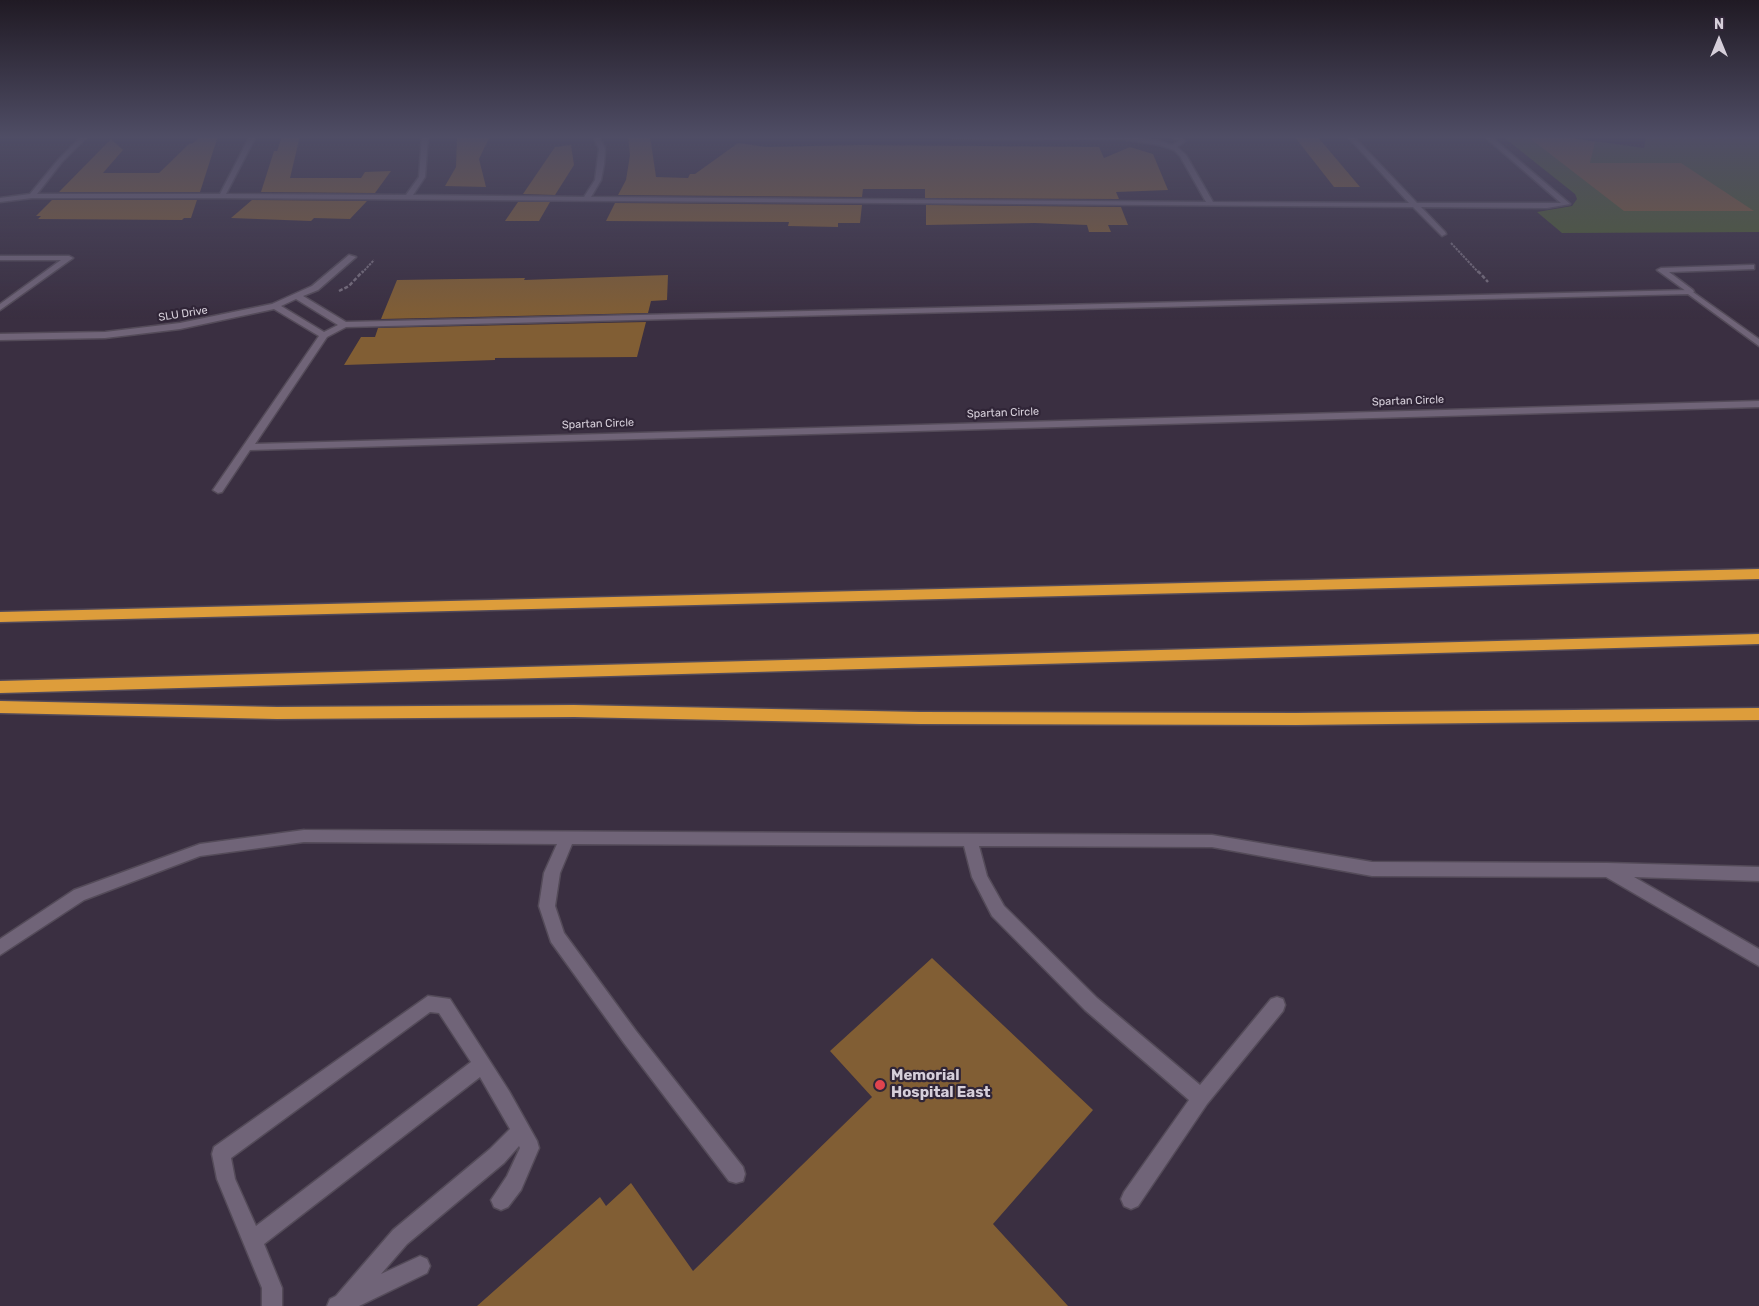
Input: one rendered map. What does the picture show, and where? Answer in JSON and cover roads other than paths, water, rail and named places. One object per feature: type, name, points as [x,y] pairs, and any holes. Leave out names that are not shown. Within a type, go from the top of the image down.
[{"type":"highway","points":[[0,617],[1759,574]]},
{"type":"highway","points":[[0,687],[1759,639]]},
{"type":"highway","points":[[0,707],[277,713],[574,711],[980,718],[1296,719],[1759,714]]},
{"type":"street","points":[[0,200],[24,197]]},
{"type":"street","points":[[398,197],[1415,206],[1547,206],[1567,204],[1559,197]]},
{"type":"street","points":[[1207,197],[1211,204]]},
{"type":"street","points":[[1407,197],[1442,234]]},
{"type":"street","name":"SLU Drive","points":[[0,337],[105,335],[218,320],[275,306],[298,297],[315,288],[352,257]]},
{"type":"street","points":[[0,258],[69,258],[0,308]]},
{"type":"street","points":[[1751,267],[1661,270],[1759,343]]},
{"type":"street","points":[[218,490],[324,335],[344,325],[1690,292]]},
{"type":"street","points":[[298,297],[344,325]]},
{"type":"street","points":[[275,306],[324,335]]},
{"type":"street","name":"Spartan Circle","points":[[248,446],[1759,404]]},
{"type":"street","points":[[0,948],[79,895],[200,850],[304,836],[1212,841],[1372,869],[1607,870],[1759,874]]},
{"type":"street","points":[[567,837],[552,873],[546,906],[557,937],[630,1037],[736,1174]]},
{"type":"street","points":[[970,839],[980,877],[998,911],[1091,1004],[1201,1098]]},
{"type":"street","points":[[1607,870],[1759,958]]},
{"type":"street","points":[[272,1306],[272,1288],[226,1178],[221,1154],[428,1004],[444,1005],[481,1065],[503,1096],[530,1148],[514,1183],[501,1200]]},
{"type":"street","points":[[1131,1199],[1201,1098],[1276,1006]]},
{"type":"street","points":[[252,1241],[481,1065]]},
{"type":"street","points":[[340,1305],[400,1237],[497,1156],[521,1131]]},
{"type":"street","points":[[340,1305],[420,1266]]},
{"type":"place","name":"Memorial Hospital East","points":[[880,1085]]}]
